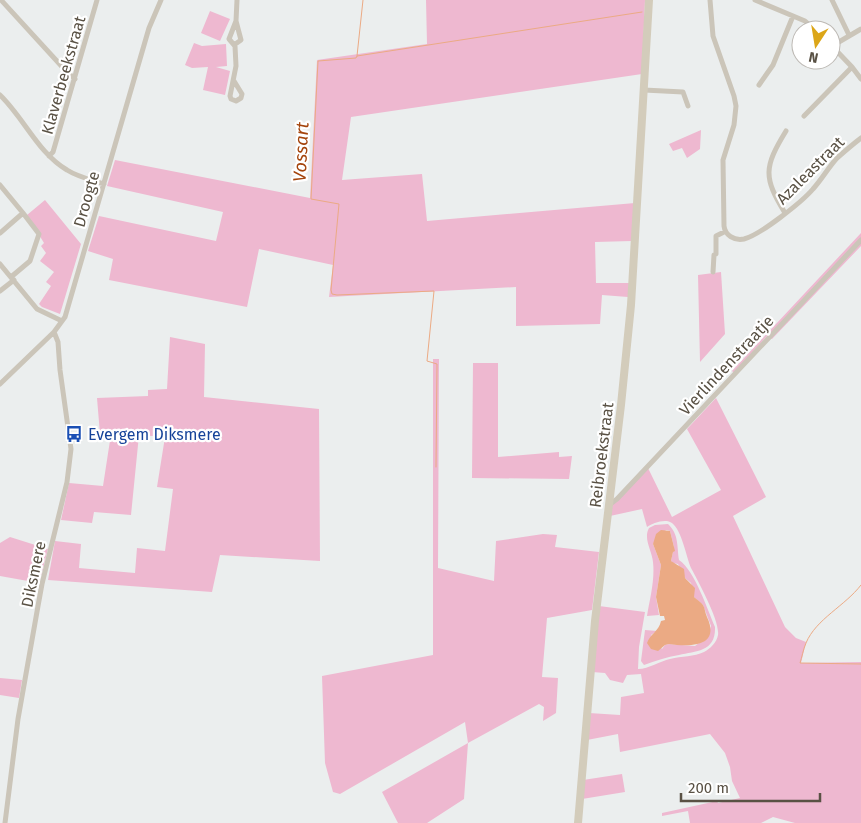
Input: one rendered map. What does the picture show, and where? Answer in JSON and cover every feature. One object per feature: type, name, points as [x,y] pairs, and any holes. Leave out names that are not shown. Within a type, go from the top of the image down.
[{"type":"street","points":[[1,0],[74,79]]},
{"type":"street","name":"Klaverbeekstraat","points":[[50,156],[53,152],[97,0]]},
{"type":"street","name":"Droogte","points":[[0,384],[54,332],[62,321],[149,28],[161,0]]},
{"type":"street","points":[[234,81],[236,66],[233,62],[232,50],[235,44],[241,40],[236,21],[237,0]]},
{"type":"street","name":"Reibroekstraat","points":[[578,823],[594,630],[631,305],[649,0]]},
{"type":"street","points":[[710,0],[713,36],[736,106],[734,125],[723,160],[724,232],[716,236],[713,272]]},
{"type":"street","points":[[755,0],[803,20]]},
{"type":"street","points":[[832,0],[849,35]]},
{"type":"street","points":[[759,85],[773,65],[793,16]]},
{"type":"street","points":[[235,44],[230,42],[229,39],[236,21]]},
{"type":"street","points":[[841,39],[861,29]]},
{"type":"street","points":[[841,55],[861,79]]},
{"type":"street","points":[[804,116],[852,67]]},
{"type":"street","points":[[644,90],[683,92],[688,106]]},
{"type":"street","points":[[0,95],[50,156],[61,166],[72,173],[104,184]]},
{"type":"street","points":[[785,213],[773,193],[769,174],[773,153],[786,131]]},
{"type":"street","name":"Azaleastraat","points":[[724,232],[734,238],[745,238],[797,205],[813,189],[837,158],[861,138]]},
{"type":"street","points":[[0,184],[39,234],[30,261],[0,291]]},
{"type":"street","points":[[0,232],[23,213]]},
{"type":"street","name":"Vierlindenstraatje","points":[[609,505],[861,240]]},
{"type":"street","points":[[0,264],[38,309],[62,321]]},
{"type":"street","name":"Diksmere","points":[[5,823],[17,726],[42,584],[71,462],[58,342],[54,332]]},
{"type":"shaded area","points":[[426,0],[645,0],[642,74],[351,117],[342,180],[422,174],[427,221],[635,203],[632,241],[595,242],[596,283],[630,283],[628,297],[602,295],[600,324],[516,326],[516,287],[329,297],[333,265],[259,249],[247,307],[109,280],[113,259],[88,251],[99,216],[216,241],[223,212],[107,186],[115,160],[310,198],[317,60],[427,44]]},
{"type":"shaded area","points":[[210,11],[230,19],[220,41],[201,33]]},
{"type":"shaded area","points":[[194,43],[202,46],[226,44],[227,66],[216,67],[230,71],[225,95],[203,90],[208,67],[192,68],[185,65]]},
{"type":"shaded area","points":[[701,130],[700,149],[687,158],[682,148],[673,151],[669,144]]},
{"type":"shaded area","points":[[45,200],[81,244],[60,314],[39,304],[51,286],[46,282],[54,272],[40,261],[46,253],[41,246],[44,243],[27,215]]},
{"type":"shaded area","points":[[861,233],[861,246],[772,339],[767,336],[734,373],[732,371]]},
{"type":"shaded area","points":[[721,272],[725,334],[700,362],[698,275]]},
{"type":"shaded area","points":[[170,337],[205,344],[204,397],[319,409],[320,561],[220,555],[212,592],[48,580],[55,541],[81,544],[79,568],[135,573],[137,548],[165,551],[173,489],[157,487],[165,437],[139,435],[131,515],[94,512],[92,523],[61,520],[69,483],[103,486],[111,434],[100,434],[97,398],[148,396],[148,390],[167,389]]},
{"type":"shaded area","points":[[433,359],[439,359],[438,568],[494,581],[496,541],[543,534],[557,535],[555,547],[599,552],[592,610],[547,618],[542,677],[558,678],[556,713],[543,721],[544,707],[539,704],[468,743],[465,722],[340,794],[333,792],[325,763],[322,676],[433,655]]},
{"type":"shaded area","points":[[473,363],[498,363],[498,457],[559,452],[559,457],[572,456],[569,479],[472,478]]},
{"type":"shaded area","points":[[716,398],[766,497],[733,516],[785,627],[796,638],[806,642],[801,663],[861,662],[861,823],[795,823],[773,817],[761,823],[690,823],[688,811],[662,816],[662,813],[740,798],[732,781],[725,753],[710,734],[620,752],[618,734],[587,740],[589,713],[620,715],[621,697],[644,693],[641,674],[627,675],[623,683],[610,680],[605,673],[592,672],[599,606],[645,612],[639,647],[638,669],[670,659],[700,654],[711,647],[717,638],[716,620],[691,568],[681,538],[672,523],[663,521],[647,527],[642,509],[610,516],[611,506],[648,468],[672,517],[721,490],[687,429]]},
{"type":"shaded area","points":[[668,524],[676,536],[679,560],[685,565],[695,581],[715,627],[714,635],[709,646],[704,649],[644,665],[641,661],[645,630],[657,631],[651,635],[662,649],[665,645],[669,644],[695,646],[708,636],[711,626],[703,605],[694,597],[691,583],[685,578],[678,564],[671,561],[674,547],[670,531],[666,530],[653,544],[661,565],[656,597],[659,615],[647,616],[652,589],[653,569],[647,532],[649,528],[655,525]]},
{"type":"shaded area","points":[[661,530],[670,531],[675,551],[671,561],[684,569],[685,578],[695,588],[694,597],[704,606],[710,634],[707,640],[701,643],[694,645],[669,644],[658,651],[651,649],[647,643],[661,621],[665,620],[664,616],[660,616],[656,597],[661,565],[653,544],[656,534]]},
{"type":"shaded area","points":[[10,537],[48,549],[39,583],[0,576],[0,543]]},
{"type":"shaded area","points":[[0,678],[22,680],[19,698],[0,695]]},
{"type":"shaded area","points":[[468,743],[464,799],[427,823],[398,823],[382,792]]},
{"type":"shaded area","points":[[622,774],[625,792],[582,799],[583,780]]},
{"type":"waterway","points":[[357,56],[363,0]]},
{"type":"waterway","name":"Vossart","points":[[436,467],[437,364],[427,361],[434,291],[332,294],[339,204],[311,199],[318,61],[356,58],[357,56],[642,12]]},
{"type":"waterway","points":[[861,585],[811,634],[800,663],[861,664]]},
{"type":"place","name":"Evergem Diksmere","points":[[74,434]]}]
